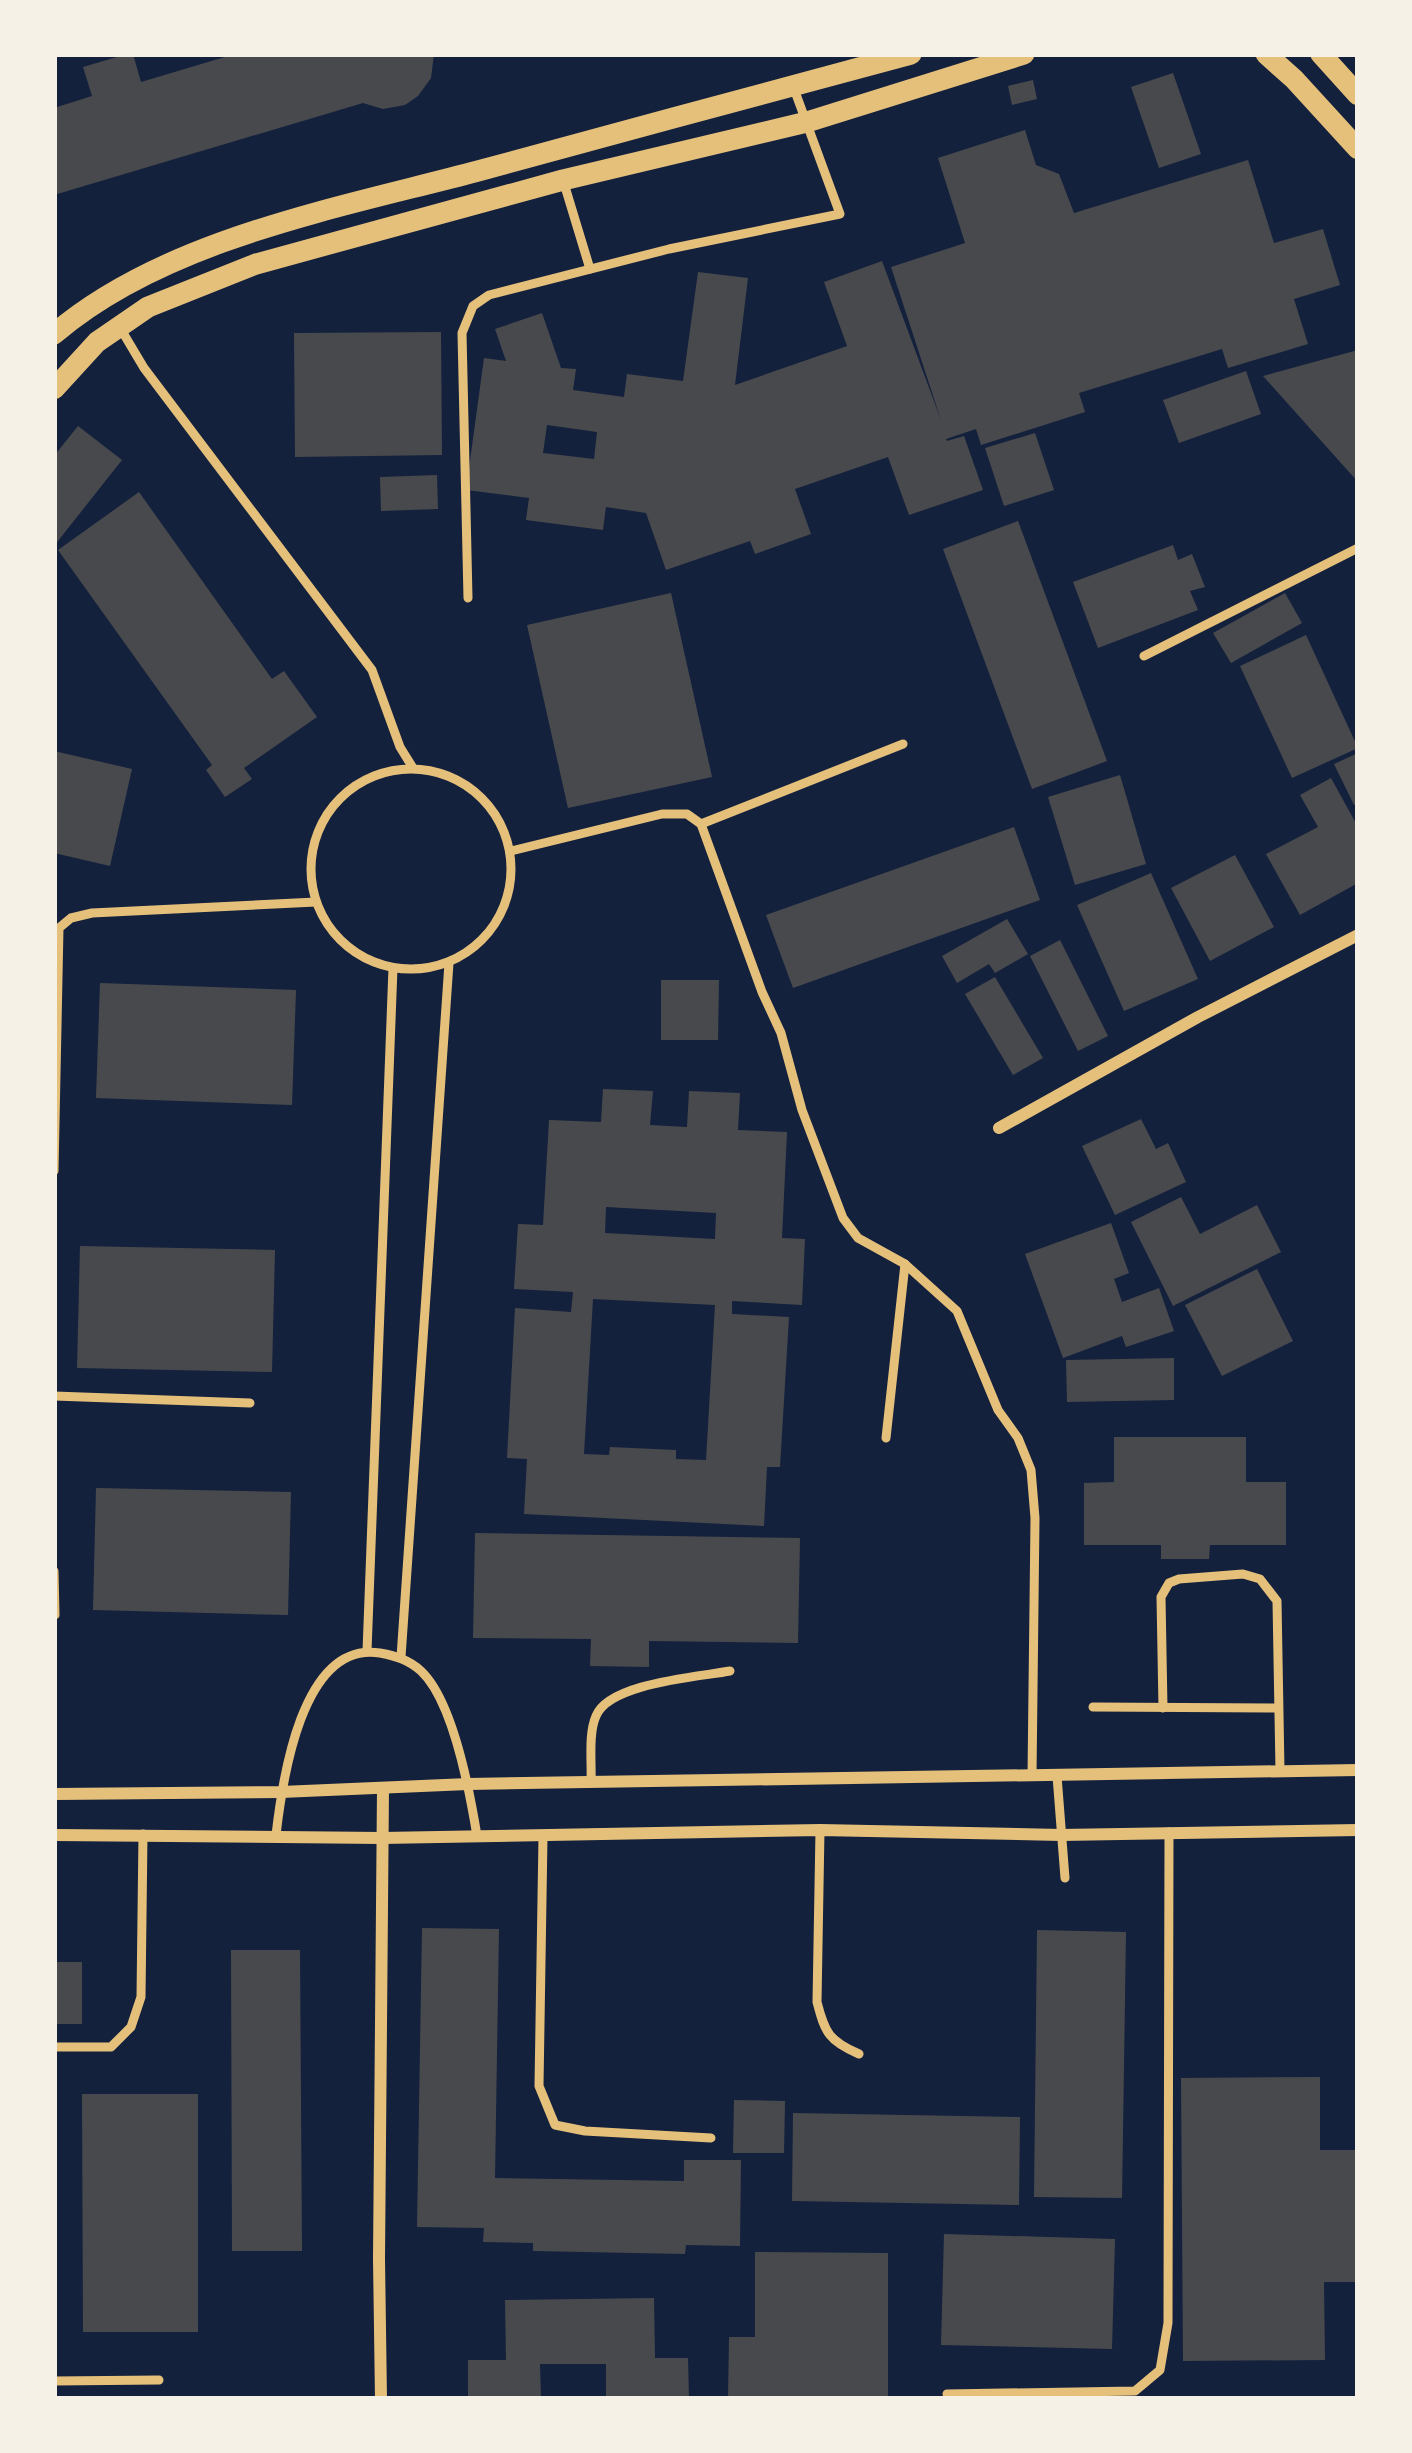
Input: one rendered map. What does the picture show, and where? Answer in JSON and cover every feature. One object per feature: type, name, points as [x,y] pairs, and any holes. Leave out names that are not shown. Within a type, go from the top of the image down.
[{"type":"street","points":[[54,334],[104,298],[192,253],[298,219],[911,54]]},
{"type":"street","points":[[54,389],[97,342],[148,308],[256,264],[563,180],[807,122],[1024,54]]},
{"type":"street","points":[[1266,54],[1358,149]]},
{"type":"street","points":[[1321,54],[1358,95]]},
{"type":"street","points":[[999,1128],[1358,935]]},
{"type":"street","points":[[54,1794],[1358,1770]]},
{"type":"street","points":[[381,2399],[383,1788]]},
{"type":"street","points":[[54,1835],[382,1838],[820,1830],[1061,1835],[1358,1830]]},
{"type":"lane","points":[[468,598],[462,333],[473,306],[488,295],[669,249],[840,214],[793,86]]},
{"type":"lane","points":[[563,180],[590,269]]},
{"type":"lane","points":[[119,326],[144,368],[372,670],[400,747],[413,768]]},
{"type":"lane","points":[[1144,656],[1358,548]]},
{"type":"lane","points":[[701,824],[903,744]]},
{"type":"lane","points":[[413,768],[447,774],[477,792],[500,818],[511,850],[512,885],[500,918],[478,945],[449,963],[422,969],[394,968],[360,956],[333,934],[316,902],[310,871],[314,839],[328,810],[352,787],[381,772],[413,768]]},
{"type":"lane","points":[[511,850],[662,814],[687,814],[701,824],[781,1033],[802,1110],[844,1218],[858,1238],[904,1264],[957,1311],[998,1411],[1018,1438],[1031,1470],[1035,1518],[1032,1776]]},
{"type":"lane","points":[[54,1171],[59,928],[71,918],[92,913],[316,902]]},
{"type":"lane","points":[[401,1657],[449,963]]},
{"type":"lane","points":[[367,1651],[394,968]]},
{"type":"lane","points":[[886,1438],[904,1264]]},
{"type":"lane","points":[[54,1396],[250,1402]]},
{"type":"lane","points":[[54,1571],[55,1615]]},
{"type":"lane","points":[[1163,1708],[1161,1597],[1169,1583],[1243,1574],[1260,1579],[1277,1600],[1280,1771]]},
{"type":"lane","points":[[276,1835],[289,1753],[305,1705],[322,1679],[342,1661],[367,1651],[401,1657],[424,1673],[444,1709],[468,1784],[477,1836]]},
{"type":"lane","points":[[590,1783],[594,1719],[603,1704],[650,1685],[730,1671]]},
{"type":"lane","points":[[1093,1707],[1278,1708]]},
{"type":"lane","points":[[1057,1776],[1065,1878]]},
{"type":"lane","points":[[820,1830],[817,2002],[824,2030],[838,2045],[860,2054]]},
{"type":"lane","points":[[946,2394],[1135,2391],[1160,2370],[1168,2323],[1169,1832]]},
{"type":"lane","points":[[54,2048],[111,2048],[131,2027],[141,1997],[143,1834]]},
{"type":"lane","points":[[543,1836],[539,2086],[555,2125],[711,2138]]},
{"type":"lane","points":[[54,2381],[159,2380]]},
{"type":"building","points":[[133,54],[141,82],[235,54],[434,54],[431,78],[405,105],[383,109],[363,103],[54,195],[54,108],[92,96],[83,67]]},
{"type":"building","points":[[1173,73],[1201,154],[1159,168],[1131,87]]},
{"type":"building","points":[[1033,80],[1037,99],[1012,105],[1008,86]]},
{"type":"building","points":[[1025,130],[1036,165],[1059,174],[1074,213],[1248,160],[1274,243],[1323,229],[1340,285],[1294,299],[1308,344],[1228,368],[1222,349],[1079,393],[1085,412],[981,445],[976,429],[946,439],[964,436],[983,490],[909,515],[888,457],[795,489],[811,534],[755,554],[750,541],[666,570],[646,513],[606,507],[603,530],[526,520],[529,498],[466,490],[484,358],[506,361],[495,329],[542,313],[561,368],[576,369],[573,390],[624,397],[627,374],[683,381],[698,272],[748,278],[735,385],[847,346],[824,282],[882,261],[941,420],[891,267],[965,243],[938,158]],"holes":[[[547,425],[597,432],[594,459],[543,453]]]},
{"type":"building","points":[[441,332],[442,455],[295,457],[294,333]]},
{"type":"building","points":[[1358,350],[1358,482],[1263,376]]},
{"type":"building","points":[[1246,371],[1261,414],[1179,443],[1163,400]]},
{"type":"building","points":[[78,426],[122,460],[54,546],[54,456]]},
{"type":"building","points":[[1035,433],[1054,490],[1004,506],[985,448]]},
{"type":"building","points":[[437,475],[438,509],[381,511],[380,477]]},
{"type":"building","points":[[139,492],[272,679],[284,671],[317,717],[244,768],[252,779],[225,797],[206,770],[212,765],[58,550]]},
{"type":"building","points":[[1018,521],[1107,761],[1032,789],[943,549]]},
{"type":"building","points":[[1173,545],[1178,560],[1192,554],[1205,587],[1190,591],[1198,610],[1098,648],[1073,582]]},
{"type":"building","points":[[671,593],[712,777],[568,808],[527,625]]},
{"type":"building","points":[[1285,593],[1302,623],[1231,663],[1213,633]]},
{"type":"building","points":[[1306,635],[1358,748],[1292,778],[1240,666]]},
{"type":"building","points":[[54,751],[132,769],[110,866],[54,853]]},
{"type":"building","points":[[1358,753],[1358,803],[1354,805],[1334,764]]},
{"type":"building","points":[[1120,775],[1146,864],[1075,885],[1048,797]]},
{"type":"building","points":[[1331,778],[1358,827],[1358,883],[1300,915],[1266,854],[1318,827],[1300,795]]},
{"type":"building","points":[[1014,827],[1040,900],[793,988],[766,915]]},
{"type":"building","points":[[1235,855],[1274,927],[1210,961],[1171,888]]},
{"type":"building","points":[[1151,873],[1198,979],[1124,1011],[1077,905]]},
{"type":"building","points":[[1007,919],[1028,954],[995,973],[989,964],[957,983],[942,956]]},
{"type":"building","points":[[1060,940],[1108,1036],[1078,1051],[1030,956]]},
{"type":"building","points":[[995,977],[1043,1058],[1013,1075],[965,994]]},
{"type":"building","points":[[661,980],[719,980],[718,1040],[661,1040]]},
{"type":"building","points":[[100,983],[296,990],[292,1105],[96,1098]]},
{"type":"building","points":[[603,1089],[653,1091],[650,1125],[687,1127],[689,1091],[740,1093],[738,1130],[787,1132],[782,1238],[805,1239],[802,1305],[732,1301],[732,1314],[789,1317],[780,1467],[767,1467],[764,1526],[524,1514],[527,1459],[507,1458],[515,1308],[571,1312],[573,1292],[514,1289],[518,1224],[543,1225],[549,1120],[601,1122]],"holes":[[[606,1207],[716,1213],[715,1239],[605,1233]],[[593,1299],[715,1305],[706,1460],[676,1459],[676,1450],[610,1447],[609,1455],[584,1454]]]},
{"type":"building","points":[[1141,1119],[1156,1149],[1168,1143],[1186,1182],[1115,1215],[1082,1146]]},
{"type":"building","points":[[1181,1197],[1200,1234],[1257,1205],[1281,1252],[1173,1306],[1131,1222]]},
{"type":"building","points":[[1111,1223],[1129,1273],[1114,1279],[1122,1302],[1159,1288],[1174,1331],[1126,1347],[1122,1336],[1063,1358],[1025,1254]]},
{"type":"building","points":[[80,1246],[275,1250],[272,1372],[77,1368]]},
{"type":"building","points":[[1257,1269],[1293,1341],[1222,1376],[1185,1305]]},
{"type":"building","points":[[1174,1358],[1174,1400],[1067,1402],[1066,1360]]},
{"type":"building","points":[[1114,1437],[1246,1437],[1246,1482],[1286,1482],[1286,1545],[1210,1545],[1209,1559],[1161,1559],[1161,1545],[1084,1545],[1084,1483],[1114,1482]]},
{"type":"building","points":[[96,1488],[291,1492],[288,1615],[93,1610]]},
{"type":"building","points":[[475,1533],[800,1538],[798,1643],[649,1641],[649,1667],[590,1666],[591,1639],[473,1638]]},
{"type":"building","points":[[422,1928],[499,1929],[495,2178],[684,2181],[684,2160],[741,2160],[740,2246],[686,2245],[685,2254],[533,2251],[533,2243],[483,2242],[484,2228],[417,2227]]},
{"type":"building","points":[[1037,1930],[1126,1932],[1122,2198],[1034,2197]]},
{"type":"building","points":[[231,1950],[300,1950],[302,2251],[232,2251]]},
{"type":"building","points":[[54,1962],[82,1962],[82,2024],[54,2024]]},
{"type":"building","points":[[1320,2077],[1320,2150],[1358,2150],[1358,2282],[1324,2282],[1325,2360],[1183,2361],[1181,2078]]},
{"type":"building","points":[[82,2094],[198,2094],[198,2332],[83,2332]]},
{"type":"building","points":[[734,2100],[785,2101],[784,2153],[733,2153]]},
{"type":"building","points":[[793,2113],[1020,2117],[1019,2205],[792,2201]]},
{"type":"building","points":[[944,2234],[1115,2239],[1112,2349],[941,2345]]},
{"type":"building","points":[[755,2252],[888,2253],[888,2399],[728,2399],[729,2337],[755,2337]]},
{"type":"building","points":[[654,2298],[655,2358],[688,2358],[689,2399],[606,2399],[606,2364],[540,2364],[541,2399],[468,2399],[468,2360],[506,2360],[505,2300]]}]
